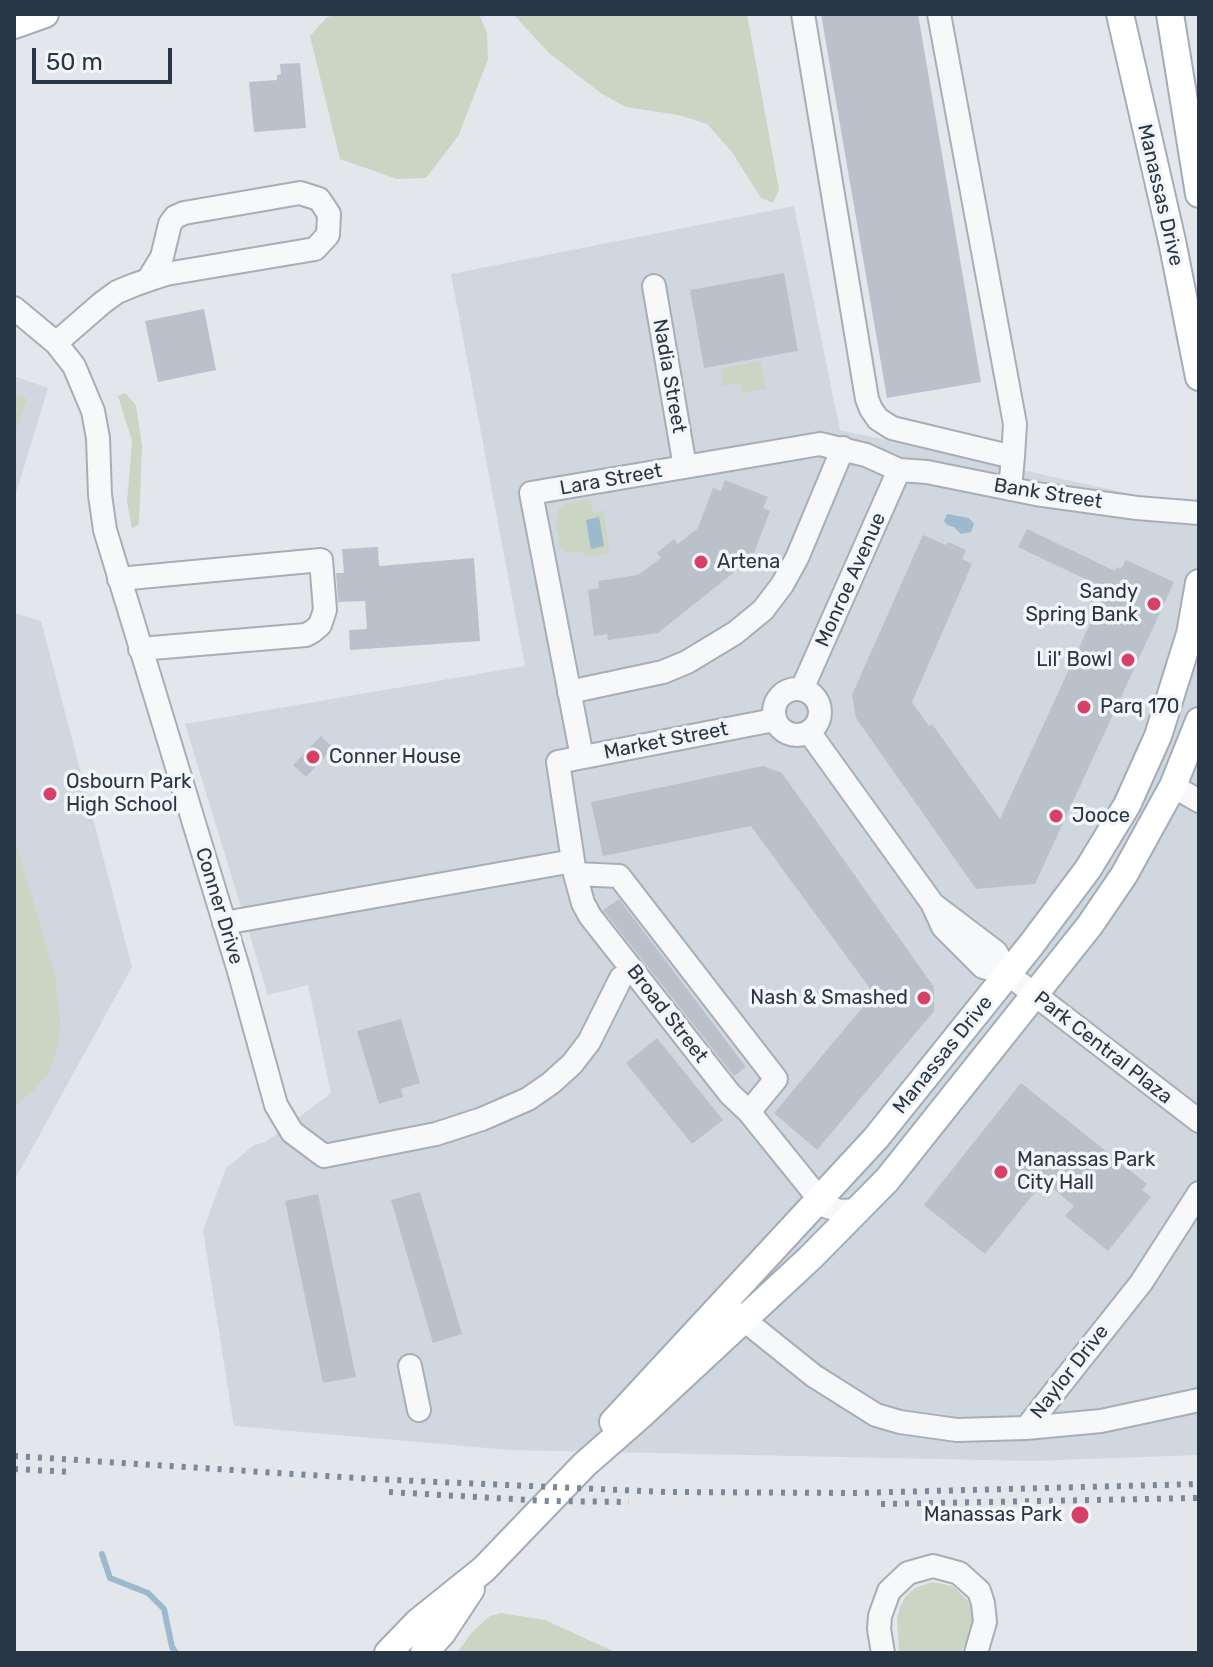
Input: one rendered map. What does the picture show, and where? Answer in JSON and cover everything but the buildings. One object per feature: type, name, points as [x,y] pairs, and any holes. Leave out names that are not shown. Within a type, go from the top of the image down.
[{"type":"main road","points":[[14,25],[45,14]]},
{"type":"main road","name":"Manassas Drive","points":[[1120,14],[1172,241],[1199,377]]},
{"type":"main road","name":"Manassas Drive","points":[[1170,14],[1199,194]]},
{"type":"main road","name":"Manassas Drive","points":[[584,1465],[619,1414],[876,1138],[1070,894],[1111,835],[1158,736],[1190,634],[1199,583]]},
{"type":"main road","points":[[1173,786],[1163,772],[1176,711],[1176,684]]},
{"type":"main road","name":"Manassas Drive","points":[[388,1653],[418,1622],[484,1569],[584,1465],[859,1210],[938,1118],[1090,925],[1124,875],[1173,786],[1199,721]]},
{"type":"main road","name":"Manassas Drive","points":[[424,1653],[442,1633],[484,1569]]},
{"type":"street","points":[[803,14],[871,409],[878,419],[892,428],[1013,457]]},
{"type":"street","points":[[939,14],[1015,424],[1010,489]]},
{"type":"street","points":[[56,343],[117,292],[148,280],[166,274],[315,249],[328,235],[331,224],[329,214],[319,199],[306,193],[184,213],[175,217],[170,224],[162,257],[148,280]]},
{"type":"street","name":"Nadia Street","points":[[654,286],[685,467]]},
{"type":"street","name":"Conner Drive","points":[[14,308],[56,343],[74,366],[93,411],[105,530],[276,1105],[292,1132],[324,1156],[436,1134],[528,1099],[572,1064],[589,1042],[621,978]]},
{"type":"street","name":"Lara Street","points":[[582,757],[531,493],[814,445],[843,448],[899,470]]},
{"type":"street","points":[[569,692],[663,672],[687,662],[726,639],[763,610],[797,558],[843,448]]},
{"type":"street","name":"Bank Street","points":[[899,470],[927,472],[1010,489],[1137,508],[1199,513]]},
{"type":"street","name":"Monroe Avenue","points":[[802,689],[899,470]]},
{"type":"street","points":[[119,579],[321,560],[325,610],[320,625],[306,635],[140,649]]},
{"type":"street","points":[[802,689],[819,705],[819,721],[809,732],[793,736],[785,733],[774,720],[774,706],[788,690],[802,689]]},
{"type":"street","name":"Market Street","points":[[558,762],[774,720]]},
{"type":"street","points":[[809,732],[932,903],[943,927],[983,967],[1008,974]]},
{"type":"street","name":"Broad Street","points":[[558,762],[574,867],[583,903],[590,916],[730,1094],[749,1112],[820,1200]]},
{"type":"street","points":[[1173,786],[1199,801]]},
{"type":"street","points":[[224,923],[574,867],[619,876],[776,1079],[749,1112]]},
{"type":"street","name":"Park Central Plaza","points":[[1008,974],[1199,1121]]},
{"type":"street","name":"Naylor Drive","points":[[723,1302],[814,1376],[876,1415],[945,1429],[1026,1428],[1141,1283],[1199,1193]]},
{"type":"street","points":[[820,1200],[829,1209],[859,1210]]},
{"type":"street","points":[[410,1366],[419,1410]]},
{"type":"street","points":[[1026,1428],[1101,1421],[1199,1400]]},
{"type":"street","points":[[883,1653],[879,1629],[889,1591],[908,1573],[933,1566],[959,1573],[979,1591],[985,1622],[976,1653]]},
{"type":"shaded area","points":[[794,206],[840,430],[1199,509],[1199,1455],[1032,1461],[510,1450],[234,1426],[203,1230],[226,1168],[254,1145],[266,1142],[331,1093],[308,985],[268,995],[185,724],[525,666],[451,274]]},
{"type":"shaded area","points":[[14,376],[48,388],[14,500]]},
{"type":"shaded area","name":"Osbourn Park High School","points":[[14,613],[41,621],[132,967],[14,1181]]},
{"type":"green space","points":[[335,14],[479,14],[487,33],[488,59],[459,135],[426,178],[397,179],[340,159],[310,36],[326,18]]},
{"type":"green space","points":[[513,14],[747,14],[779,190],[773,203],[761,198],[732,152],[707,124],[679,115],[626,107],[602,94],[549,53]]},
{"type":"green space","points":[[760,361],[766,389],[742,393],[740,383],[723,386],[720,369]]},
{"type":"green space","points":[[125,393],[136,405],[142,446],[139,524],[132,529],[127,502],[132,441],[118,396]]},
{"type":"green space","points":[[14,395],[27,399],[14,439]]},
{"type":"green space","points":[[591,499],[593,513],[603,510],[610,553],[585,557],[584,553],[565,551],[559,545],[556,520],[564,504]]},
{"type":"green space","points":[[14,837],[55,976],[60,1020],[59,1042],[49,1072],[33,1091],[14,1106]]},
{"type":"green space","points":[[932,1582],[953,1586],[969,1602],[973,1613],[971,1635],[960,1653],[899,1653],[897,1619],[900,1607],[915,1588]]},
{"type":"green space","points":[[501,1613],[545,1620],[617,1653],[457,1653],[473,1631],[490,1616]]},
{"type":"water","points":[[947,514],[969,518],[974,524],[971,532],[961,534],[947,525],[944,521]]},
{"type":"water","points":[[599,517],[604,546],[591,549],[586,520]]},
{"type":"waterway","points":[[102,1554],[110,1578],[148,1593],[164,1609],[176,1653]]},
{"type":"railway","points":[[14,1456],[372,1479],[666,1492],[855,1493],[1199,1484]]},
{"type":"railway","points":[[14,1469],[74,1472]]},
{"type":"railway","points":[[389,1492],[547,1501],[629,1502]]},
{"type":"railway","points":[[881,1504],[1199,1498]]},
{"type":"place","name":"Artena","points":[[701,562]]},
{"type":"place","name":"Sandy Spring Bank","points":[[1154,604]]},
{"type":"place","name":"Lil' Bowl","points":[[1128,660]]},
{"type":"place","name":"Parq 170","points":[[1084,707]]},
{"type":"place","name":"Conner House","points":[[313,757]]},
{"type":"place","name":"Osbourn Park High School","points":[[50,794]]},
{"type":"place","name":"Jooce","points":[[1056,816]]},
{"type":"place","name":"Nash & Smashed","points":[[924,998]]},
{"type":"place","name":"Manassas Park City Hall","points":[[1001,1172]]},
{"type":"place","name":"Manassas Park","points":[[1080,1515]]}]
